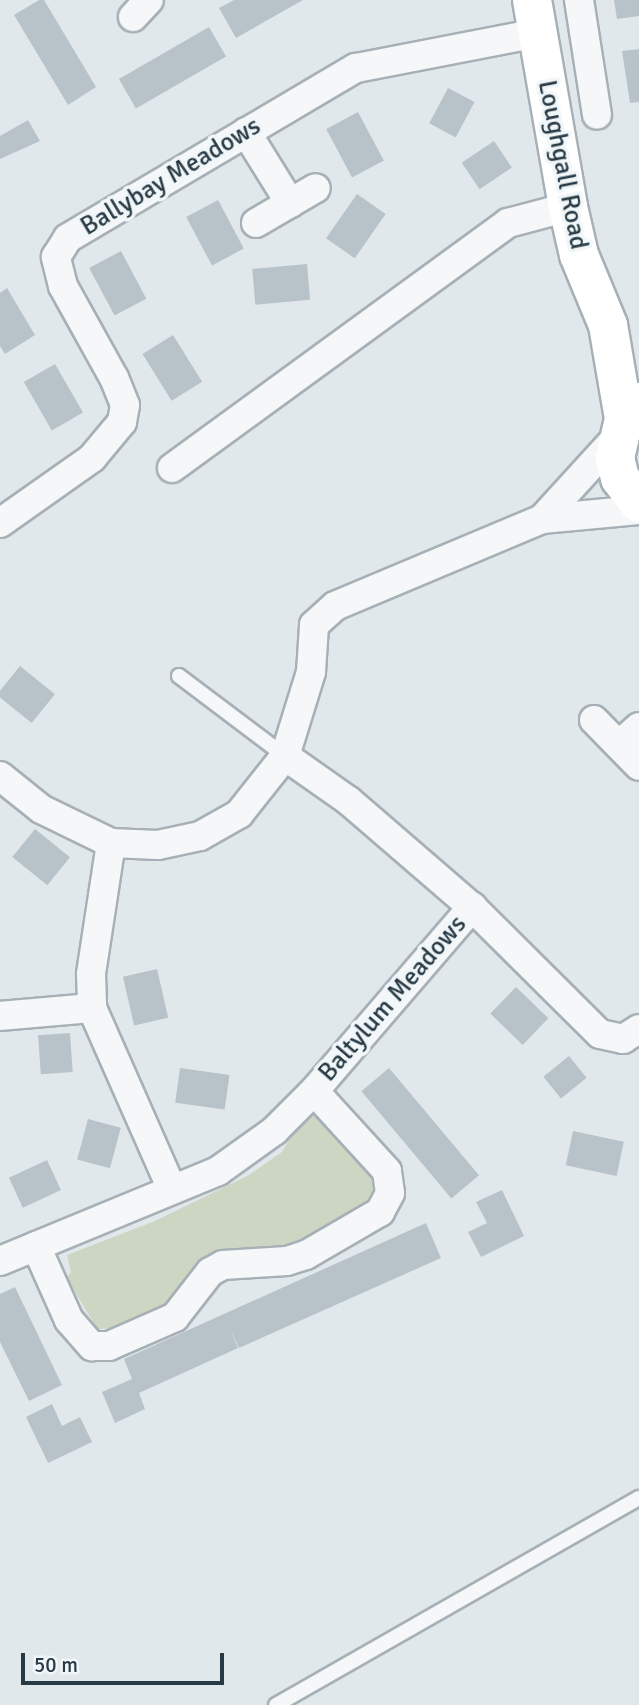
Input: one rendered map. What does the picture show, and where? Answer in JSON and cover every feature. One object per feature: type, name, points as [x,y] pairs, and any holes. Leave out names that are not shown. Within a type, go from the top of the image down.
[{"type":"main road","name":"Loughgall Road","points":[[534,17],[579,255],[608,325],[627,419],[620,478],[639,503]]},
{"type":"main road","name":"Loughgall Road","points":[[608,325],[639,354]]},
{"type":"street","points":[[579,0],[597,115]]},
{"type":"street","name":"Ballybay Meadows","points":[[0,523],[92,458],[122,422],[125,405],[114,378],[63,286],[56,257],[68,238],[356,68],[534,17]]},
{"type":"street","points":[[246,132],[290,203]]},
{"type":"street","points":[[256,223],[316,188]]},
{"type":"street","points":[[172,468],[508,223],[568,207]]},
{"type":"street","points":[[542,519],[627,419]]},
{"type":"street","points":[[0,776],[41,809],[111,843],[158,845],[200,835],[239,814],[285,756],[311,672],[314,625],[335,606],[542,519],[639,510]]},
{"type":"street","points":[[594,720],[629,736],[639,766]]},
{"type":"street","name":"Baltylum Meadows","points":[[285,756],[349,801],[472,907],[600,1034],[622,1039],[639,1029]]},
{"type":"street","points":[[111,843],[91,974],[92,1008],[172,1189]]},
{"type":"street","name":"Baltylum Meadows","points":[[0,1261],[218,1171],[274,1131],[314,1091],[472,907]]},
{"type":"street","points":[[0,1016],[92,1008]]},
{"type":"street","name":"Baltylum Meadows","points":[[36,1246],[69,1320],[92,1346],[109,1346],[175,1317],[210,1272],[223,1265],[287,1261],[306,1255],[380,1212],[390,1193],[387,1171],[314,1091]]},
{"type":"lane","points":[[179,676],[285,756]]},
{"type":"lane","points":[[276,1705],[639,1498]]},
{"type":"green space","points":[[312,1111],[324,1113],[377,1171],[375,1199],[318,1239],[281,1249],[222,1252],[169,1305],[115,1328],[97,1329],[67,1278],[71,1272],[67,1255],[155,1221],[249,1175],[282,1152],[295,1129]]},
{"type":"building","points":[[39,0],[44,0],[96,87],[68,105],[14,15]]},
{"type":"building","points":[[234,0],[303,0],[236,38],[219,8]]},
{"type":"building","points":[[614,0],[639,0],[639,16],[617,19]]},
{"type":"building","points":[[209,27],[226,56],[136,108],[119,79]]},
{"type":"building","points":[[639,49],[639,102],[630,103],[622,51]]},
{"type":"building","points":[[448,88],[474,102],[456,137],[429,123]]},
{"type":"building","points":[[358,112],[384,161],[352,177],[326,129]]},
{"type":"building","points":[[28,120],[40,141],[0,159],[0,136]]},
{"type":"building","points":[[494,141],[512,168],[480,189],[462,163]]},
{"type":"building","points":[[357,194],[386,214],[355,258],[326,238]]},
{"type":"building","points":[[218,200],[244,249],[212,265],[186,217]]},
{"type":"building","points":[[121,251],[146,299],[115,316],[89,268]]},
{"type":"building","points":[[307,264],[310,300],[255,305],[252,269]]},
{"type":"building","points":[[7,288],[35,335],[5,354],[0,346],[0,293]]},
{"type":"building","points":[[173,335],[202,382],[172,401],[142,354]]},
{"type":"building","points":[[55,364],[83,412],[52,430],[24,382]]},
{"type":"building","points":[[20,666],[55,694],[32,723],[0,697],[0,691]]},
{"type":"building","points":[[35,829],[70,857],[47,885],[12,857]]},
{"type":"building","points":[[157,969],[168,1018],[134,1026],[123,977]]},
{"type":"building","points":[[516,987],[548,1018],[523,1045],[490,1014]]},
{"type":"building","points":[[70,1033],[73,1072],[41,1074],[38,1035]]},
{"type":"building","points":[[569,1056],[587,1078],[561,1099],[543,1077]]},
{"type":"building","points":[[180,1068],[230,1075],[225,1110],[175,1103]]},
{"type":"building","points":[[389,1068],[479,1175],[451,1198],[361,1091]]},
{"type":"building","points":[[88,1119],[121,1128],[110,1168],[77,1160]]},
{"type":"building","points":[[573,1131],[624,1142],[617,1176],[566,1165]]},
{"type":"building","points":[[47,1160],[61,1190],[23,1208],[9,1178]]},
{"type":"building","points":[[502,1190],[524,1236],[481,1257],[468,1232],[487,1223],[476,1202]]},
{"type":"building","points":[[426,1223],[441,1258],[239,1348],[230,1329],[238,1348],[139,1393],[145,1409],[115,1423],[102,1392],[132,1379],[124,1359]]},
{"type":"building","points":[[15,1287],[62,1385],[29,1401],[0,1342],[0,1294]]},
{"type":"building","points":[[52,1404],[62,1426],[80,1417],[92,1442],[48,1463],[26,1417]]}]
